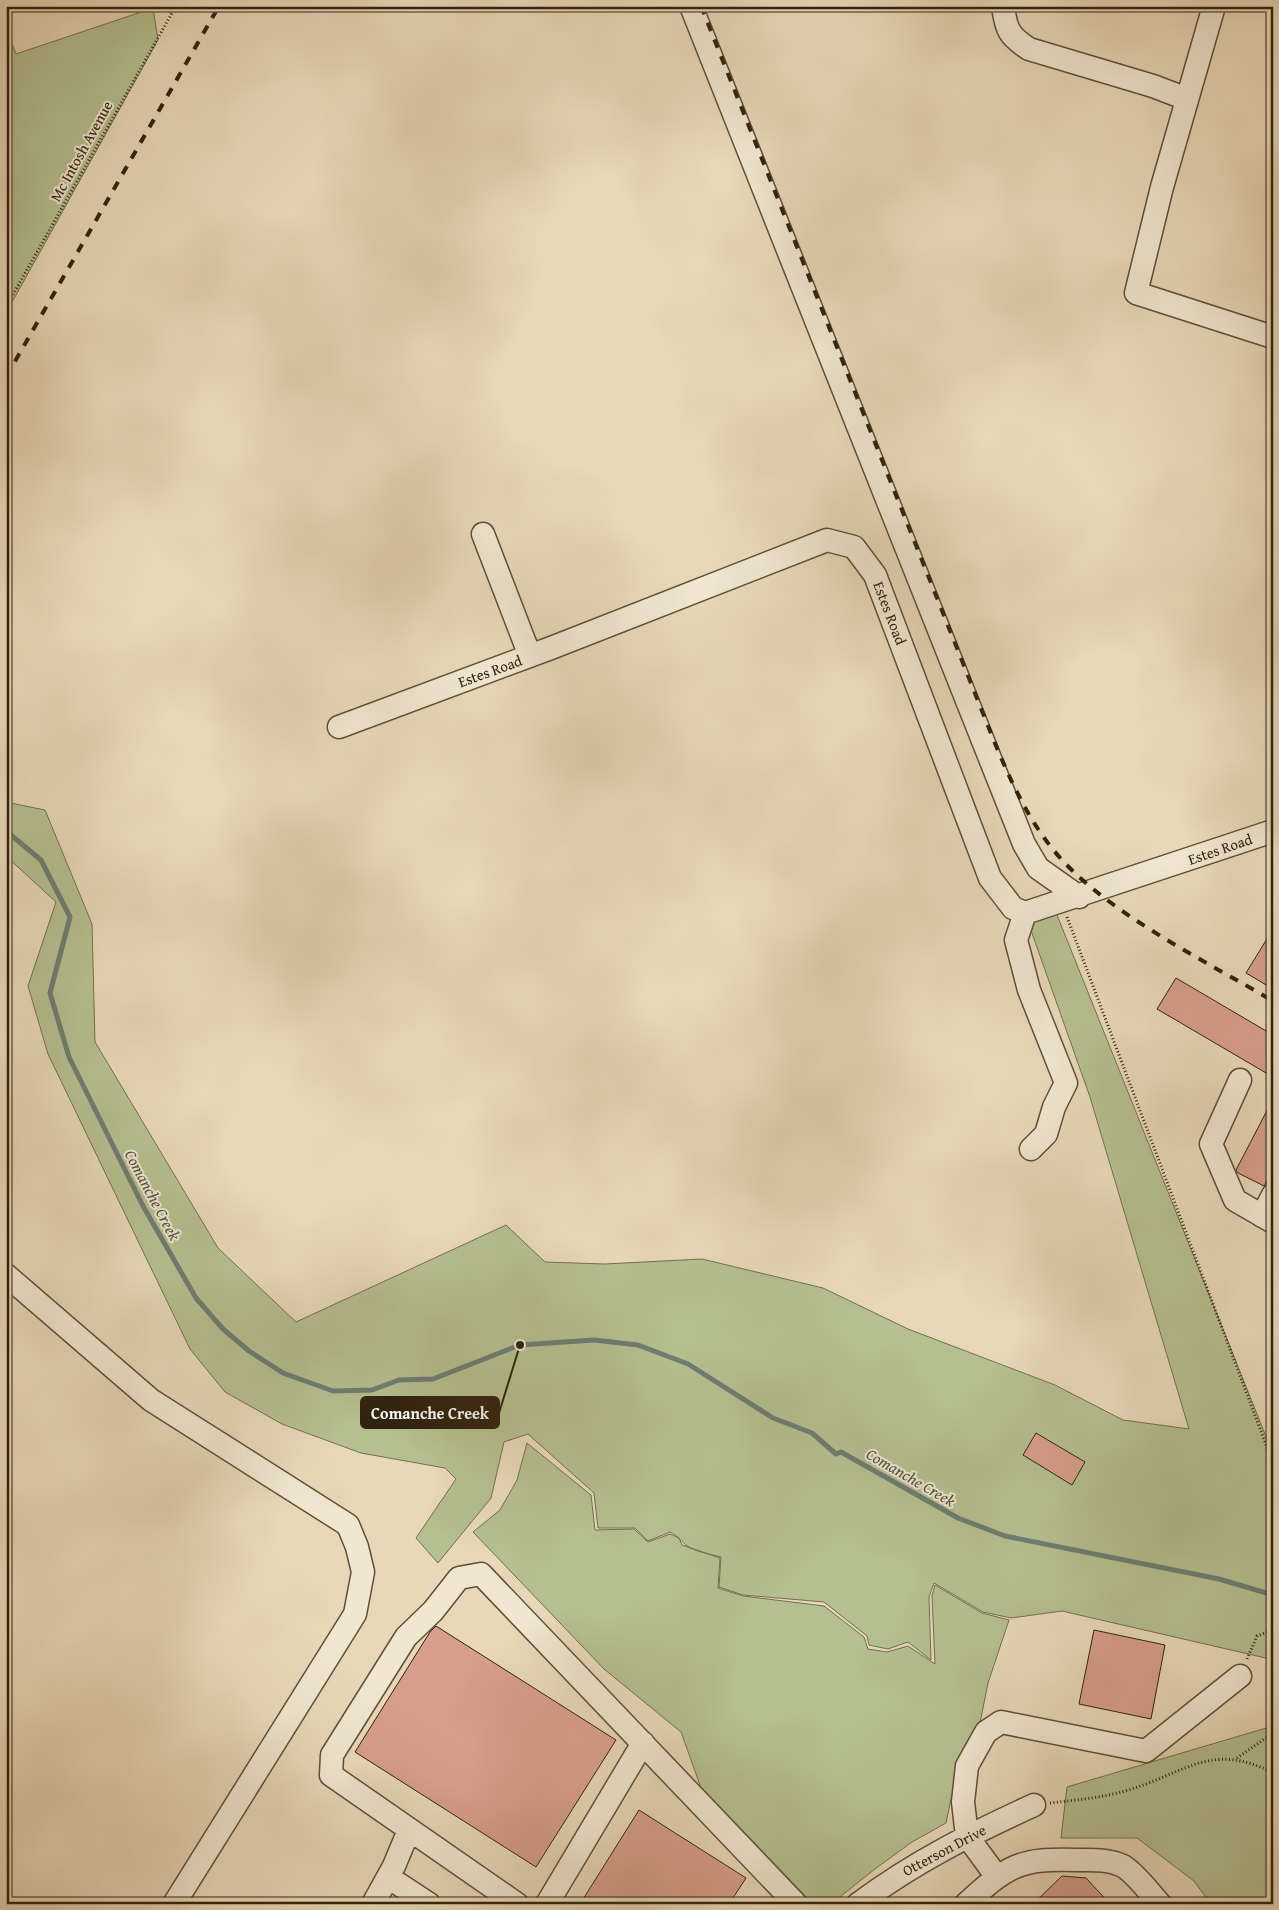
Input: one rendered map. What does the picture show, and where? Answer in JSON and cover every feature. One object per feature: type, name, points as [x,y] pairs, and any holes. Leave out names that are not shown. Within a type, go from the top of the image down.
[{"type":"street","points":[[691,6],[1024,844],[1038,868],[1071,899]]},
{"type":"street","points":[[1004,6],[1007,30],[1015,40],[1029,49],[1153,86],[1187,99]]},
{"type":"street","points":[[1214,6],[1162,187],[1136,293],[1273,337]]},
{"type":"street","points":[[483,534],[530,656]]},
{"type":"street","name":"Estes Road","points":[[339,727],[530,656],[827,540],[854,547],[876,575],[990,878],[1013,908],[1025,914],[1273,831]]},
{"type":"street","points":[[1025,914],[1016,940],[1030,990],[1066,1083],[1054,1108],[1046,1134],[1031,1148]]},
{"type":"street","points":[[1240,1080],[1211,1144],[1235,1200],[1268,1219],[1273,1195]]},
{"type":"street","points":[[6,1275],[152,1400],[348,1525],[357,1547],[363,1572],[355,1614],[174,1904]]},
{"type":"street","points":[[516,1904],[331,1775],[332,1755],[406,1637],[433,1611],[459,1578],[481,1574],[796,1904]]},
{"type":"street","points":[[997,1877],[967,1836],[963,1802],[966,1766],[986,1732],[1001,1722],[1146,1751],[1240,1676]]},
{"type":"street","points":[[547,1904],[643,1743]]},
{"type":"street","name":"Otterson Drive","points":[[858,1904],[920,1861],[967,1836],[1034,1806]]},
{"type":"street","points":[[373,1904],[410,1830]]},
{"type":"street","points":[[966,1904],[1014,1865],[1042,1858],[1108,1860],[1125,1867],[1160,1904]]},
{"type":"street","points":[[388,1877],[429,1904]]},
{"type":"path","name":"Mc Intosh Avenue","points":[[6,307],[176,6]]},
{"type":"path","points":[[1071,899],[1273,1463]]},
{"type":"path","points":[[1240,1676],[1257,1636],[1273,1630]]},
{"type":"path","points":[[1237,1758],[1273,1733]]},
{"type":"path","points":[[1034,1806],[1125,1791],[1206,1760],[1237,1758],[1273,1773]]},
{"type":"green space","points":[[153,8],[158,40],[6,313],[6,29],[16,54]]},
{"type":"green space","points":[[6,802],[45,810],[92,924],[95,1042],[218,1248],[296,1322],[506,1225],[545,1262],[605,1264],[702,1259],[823,1288],[908,1329],[1055,1385],[1123,1420],[1189,1429],[1090,1097],[1028,922],[1055,910],[1273,1454],[1273,1671],[1270,1659],[1062,1611],[1011,1618],[983,1612],[934,1583],[929,1597],[931,1660],[908,1642],[888,1649],[869,1645],[867,1636],[824,1602],[743,1595],[719,1587],[721,1557],[694,1549],[670,1532],[648,1541],[635,1528],[598,1528],[594,1493],[528,1434],[504,1442],[491,1498],[438,1563],[416,1538],[456,1479],[445,1468],[361,1453],[282,1424],[225,1392],[190,1349],[48,1054],[28,986],[56,902],[6,856]]},
{"type":"green space","points":[[527,1443],[591,1495],[595,1530],[634,1529],[648,1542],[670,1534],[679,1538],[682,1545],[720,1558],[718,1588],[743,1596],[824,1606],[864,1637],[868,1649],[887,1652],[908,1646],[935,1664],[932,1596],[935,1585],[982,1613],[1009,1620],[988,1683],[979,1728],[955,1780],[946,1823],[912,1842],[831,1904],[812,1904],[701,1788],[681,1732],[604,1669],[473,1532],[500,1510],[517,1480]]},
{"type":"green space","points":[[1273,1726],[1273,1904],[1211,1904],[1194,1881],[1137,1838],[1061,1838],[1067,1787]]},
{"type":"building","points":[[1273,929],[1273,989],[1246,973]]},
{"type":"building","points":[[1176,978],[1273,1035],[1273,1077],[1157,1009]]},
{"type":"building","points":[[1273,1099],[1273,1171],[1264,1186],[1238,1173],[1236,1170]]},
{"type":"building","points":[[1036,1433],[1085,1462],[1072,1485],[1023,1455]]},
{"type":"building","points":[[436,1626],[616,1740],[536,1867],[355,1752],[430,1632]]},
{"type":"building","points":[[1094,1630],[1165,1645],[1151,1719],[1079,1704]]},
{"type":"building","points":[[639,1810],[746,1878],[729,1904],[580,1904]]},
{"type":"building","points":[[1062,1876],[1086,1878],[1110,1904],[1033,1904]]},
{"type":"waterway","name":"Comanche Creek","points":[[6,831],[41,860],[70,917],[50,993],[69,1057],[143,1206],[196,1298],[223,1329],[249,1351],[283,1373],[333,1391],[372,1390],[399,1380],[433,1379],[520,1345],[594,1340],[638,1345],[688,1364],[773,1418],[812,1433],[836,1454],[841,1452],[958,1518],[1005,1536],[1219,1579],[1273,1595]]},
{"type":"railway","points":[[6,377],[219,6]]},
{"type":"railway","points":[[701,6],[992,736],[1025,808],[1051,847],[1072,870],[1097,892],[1154,932],[1273,1001]]},
{"type":"place","name":"Comanche Creek","points":[[520,1345]]}]
